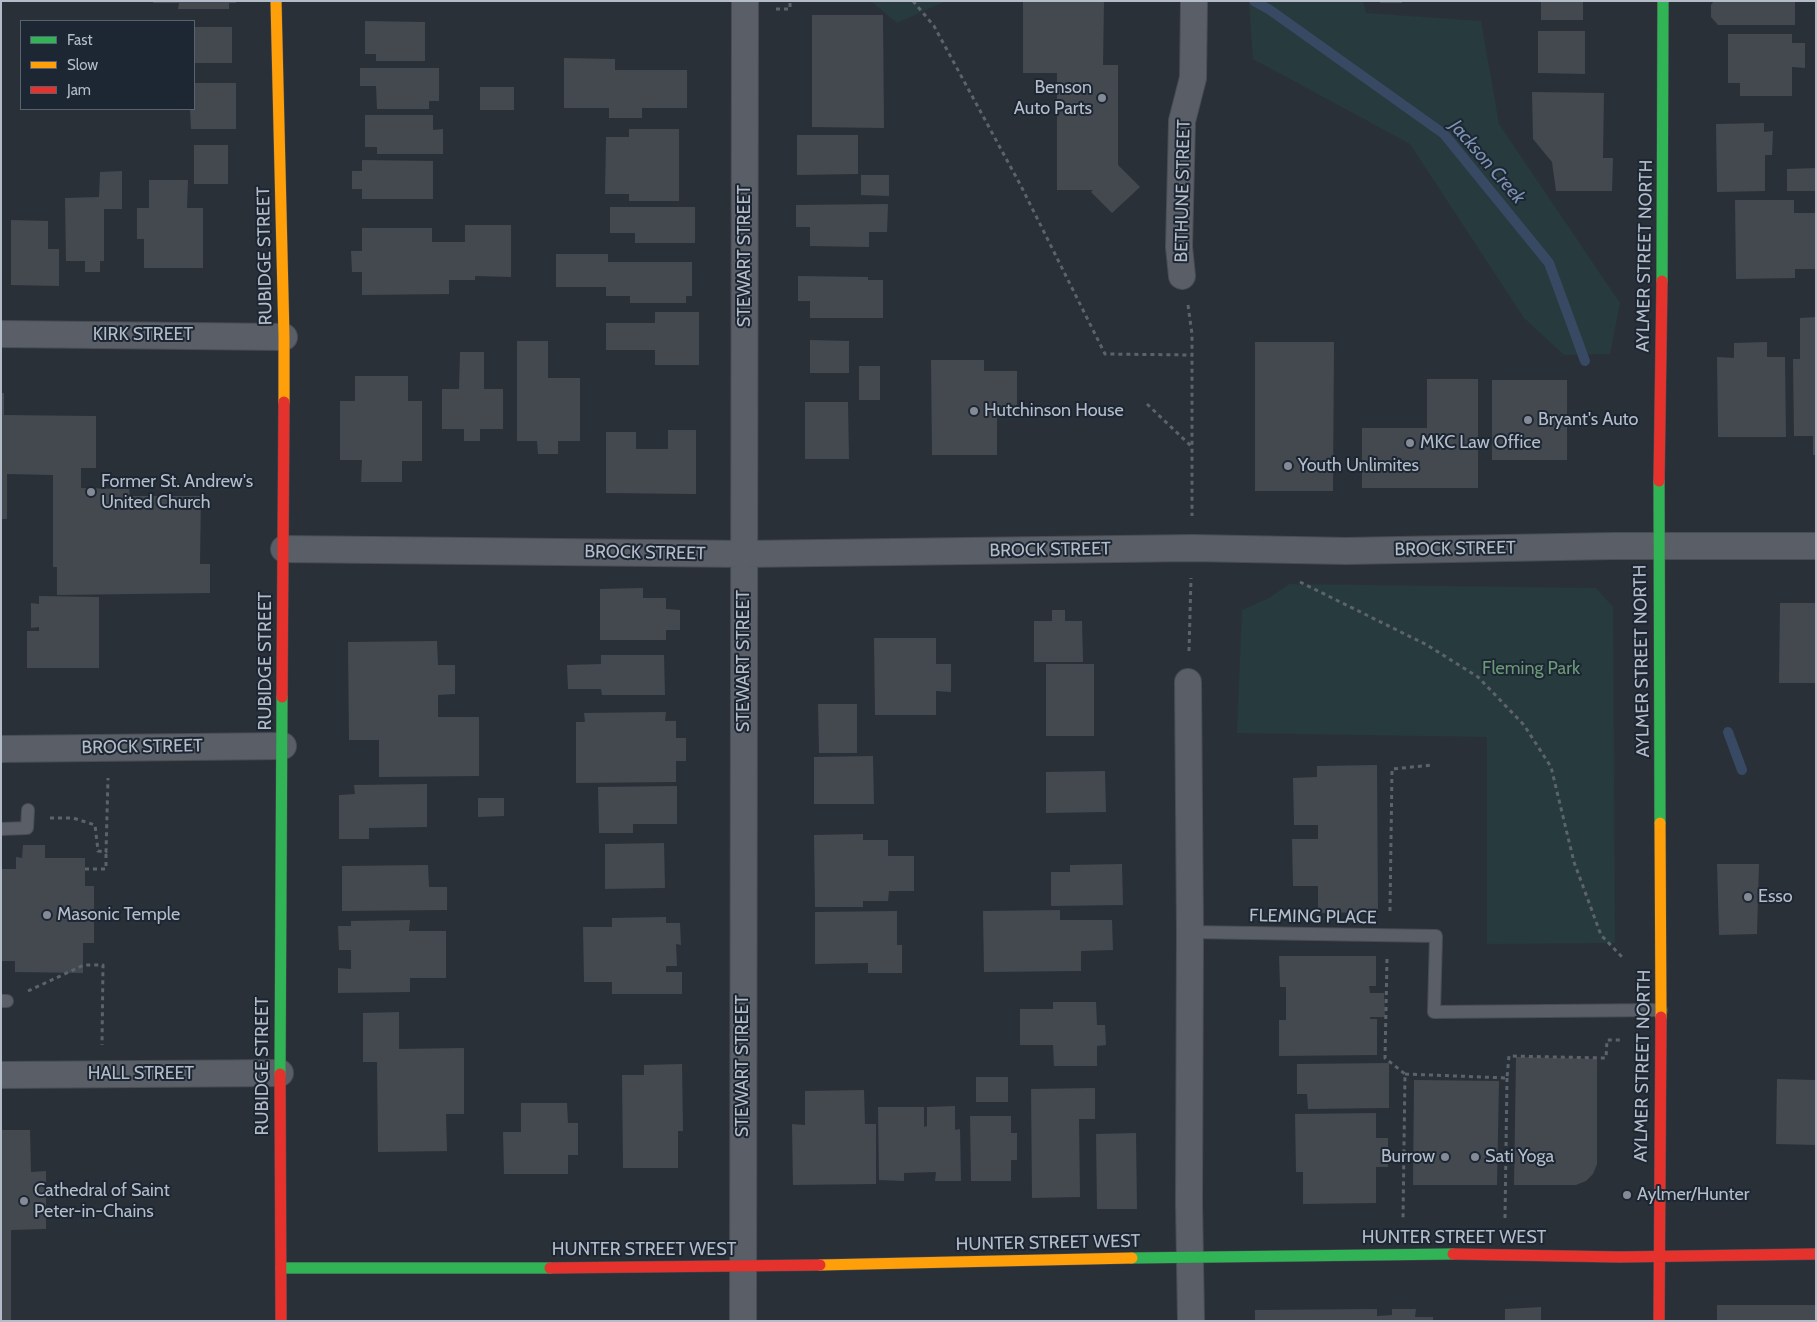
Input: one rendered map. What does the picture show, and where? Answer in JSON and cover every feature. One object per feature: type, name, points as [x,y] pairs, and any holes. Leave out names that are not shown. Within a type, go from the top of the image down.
[{"type":"main road","name":"AYLMER STREET NORTH","points":[[1659,1321],[1661,1010],[1658,547],[1663,239],[1663,1]]},
{"type":"main road","name":"RUBIDGE STREET","points":[[278,8],[284,337],[280,1073],[281,1321]]},
{"type":"main road","name":"HUNTER STREET WEST","points":[[282,1268],[744,1267],[1190,1257],[1427,1254],[1658,1256],[1816,1254]]},
{"type":"street","name":"STEWART STREET","points":[[743,1321],[745,1]]},
{"type":"street","name":"BETHUNE STREET","points":[[1182,276],[1179,247],[1182,121],[1193,78],[1194,1]]},
{"type":"street","name":"KIRK STREET","points":[[1,334],[284,337]]},
{"type":"street","name":"BROCK STREET","points":[[284,549],[744,554],[1192,548],[1346,551],[1613,546],[1816,546]]},
{"type":"street","points":[[1188,682],[1191,1321]]},
{"type":"street","name":"BROCK STREET","points":[[1,748],[283,746]]},
{"type":"street","name":"HALL STREET","points":[[1,1075],[280,1073]]},
{"type":"lane","points":[[1,829],[27,828],[28,810]]},
{"type":"lane","name":"FLEMING PLACE","points":[[1190,932],[1436,936],[1434,1012],[1661,1010]]},
{"type":"path","points":[[770,8],[790,9],[790,1]]},
{"type":"path","points":[[914,1],[934,26],[1002,152],[1105,354],[1192,355]]},
{"type":"path","points":[[1188,682],[1192,548],[1192,334]]},
{"type":"path","points":[[1146,404],[1192,447]]},
{"type":"path","points":[[1298,580],[1427,645],[1478,677],[1524,724],[1551,766],[1574,862],[1601,935],[1622,957]]},
{"type":"path","points":[[85,869],[106,869],[109,748]]},
{"type":"path","points":[[1433,766],[1392,769],[1391,902],[1386,936],[1385,1058],[1405,1074],[1507,1078]]},
{"type":"path","points":[[28,810],[44,818],[73,818],[94,825],[98,851],[106,852]]},
{"type":"path","points":[[4,1001],[84,965],[104,965],[101,1075]]},
{"type":"path","points":[[1505,1218],[1509,1056],[1606,1058],[1607,1040],[1621,1040]]},
{"type":"path","points":[[1403,1219],[1405,1074]]},
{"type":"green space","points":[[871,1],[946,1],[897,23]]},
{"type":"green space","points":[[1249,1],[1363,1],[1366,13],[1481,21],[1499,124],[1620,303],[1610,354],[1564,355],[1524,318],[1410,144],[1253,59]]},
{"type":"green space","name":"Fleming Park","points":[[1289,584],[1596,588],[1613,607],[1615,943],[1487,944],[1487,737],[1237,733],[1242,610],[1269,598]]},
{"type":"building","points":[[153,1],[236,1],[236,3],[229,3],[229,9],[178,9],[179,3],[153,3]]},
{"type":"building","points":[[1023,1],[1104,1],[1103,65],[1118,65],[1118,165],[1140,187],[1112,213],[1091,192],[1093,190],[1057,190],[1057,73],[1023,73]]},
{"type":"building","points":[[1380,1],[1402,1],[1402,3],[1380,3]]},
{"type":"building","points":[[1541,1],[1583,1],[1583,20],[1541,20]]},
{"type":"building","points":[[1714,1],[1795,1],[1795,25],[1718,25],[1711,17],[1711,5]]},
{"type":"building","points":[[812,15],[883,15],[884,128],[812,127]]},
{"type":"building","points":[[365,21],[425,22],[425,61],[376,61],[376,54],[365,54]]},
{"type":"building","points":[[195,27],[232,27],[232,63],[195,63]]},
{"type":"building","points":[[1538,31],[1585,31],[1585,74],[1538,73]]},
{"type":"building","points":[[1728,34],[1792,34],[1792,43],[1805,43],[1805,68],[1792,67],[1792,96],[1740,96],[1740,83],[1728,83]]},
{"type":"building","points":[[564,58],[615,59],[615,70],[687,70],[687,108],[642,108],[642,118],[609,118],[609,108],[564,108]]},
{"type":"building","points":[[360,68],[439,68],[439,101],[429,101],[429,109],[377,109],[376,86],[360,86]]},
{"type":"building","points":[[195,83],[236,83],[236,129],[191,129],[190,110],[195,110]]},
{"type":"building","points":[[480,87],[514,87],[514,110],[480,110]]},
{"type":"building","points":[[1532,92],[1604,93],[1603,158],[1613,158],[1612,191],[1556,191],[1552,162],[1533,139]]},
{"type":"building","points":[[365,115],[433,115],[433,130],[443,129],[443,154],[377,154],[377,147],[365,147]]},
{"type":"building","points":[[1764,123],[1764,132],[1773,131],[1772,155],[1765,155],[1765,191],[1717,192],[1716,124]]},
{"type":"building","points":[[629,129],[679,129],[679,201],[629,201],[629,194],[605,194],[606,137],[629,137]]},
{"type":"building","points":[[797,135],[858,135],[858,174],[797,175]]},
{"type":"building","points":[[194,145],[228,145],[228,184],[194,184]]},
{"type":"building","points":[[362,160],[433,161],[433,199],[362,199],[362,189],[352,189],[352,171],[362,171]]},
{"type":"building","points":[[1816,168],[1816,191],[1787,191],[1787,169]]},
{"type":"building","points":[[122,171],[122,209],[104,209],[104,261],[100,261],[100,272],[85,272],[85,261],[66,261],[65,198],[99,197],[100,172]]},
{"type":"building","points":[[861,175],[889,175],[889,196],[861,195]]},
{"type":"building","points":[[149,180],[188,180],[187,208],[203,208],[203,268],[144,268],[144,239],[137,239],[137,208],[149,208]]},
{"type":"building","points":[[1735,200],[1794,200],[1794,213],[1816,213],[1816,269],[1795,269],[1795,278],[1736,279]]},
{"type":"building","points":[[888,204],[887,232],[869,232],[869,247],[810,246],[810,227],[796,227],[796,205]]},
{"type":"building","points":[[610,207],[695,207],[695,243],[635,243],[635,233],[610,233]]},
{"type":"building","points":[[11,220],[48,221],[48,249],[59,249],[59,286],[11,285]]},
{"type":"building","points":[[465,225],[511,225],[511,277],[475,276],[475,280],[449,280],[449,294],[362,295],[362,272],[352,272],[351,251],[362,251],[362,228],[432,228],[432,242],[465,242]]},
{"type":"building","points":[[556,254],[608,254],[608,262],[692,262],[692,296],[686,296],[686,303],[630,303],[630,296],[606,296],[606,287],[556,287]]},
{"type":"building","points":[[798,276],[868,277],[868,280],[883,280],[883,318],[810,318],[810,301],[798,301]]},
{"type":"building","points":[[655,312],[699,312],[699,365],[655,365],[655,350],[606,350],[606,323],[655,323]]},
{"type":"building","points":[[1816,317],[1816,455],[1813,455],[1813,436],[1794,436],[1793,359],[1800,359],[1800,318]]},
{"type":"building","points":[[810,340],[849,341],[849,373],[810,373]]},
{"type":"building","points":[[517,341],[548,341],[548,378],[580,378],[580,441],[558,441],[558,454],[538,454],[537,441],[517,441]]},
{"type":"building","points":[[1255,342],[1334,342],[1333,491],[1255,491]]},
{"type":"building","points":[[1767,342],[1767,357],[1785,357],[1786,437],[1718,437],[1717,357],[1734,358],[1734,343]]},
{"type":"building","points":[[460,352],[484,352],[484,389],[503,389],[503,429],[480,429],[480,441],[464,441],[464,429],[442,429],[442,389],[459,389]]},
{"type":"building","name":"Hutchinson House","points":[[931,360],[984,360],[984,371],[1017,371],[1017,415],[997,416],[997,455],[932,455]]},
{"type":"building","points":[[859,366],[880,366],[880,400],[859,400]]},
{"type":"building","points":[[355,376],[408,376],[408,401],[422,401],[422,461],[402,461],[402,482],[361,482],[362,460],[340,460],[340,401],[355,401]]},
{"type":"building","points":[[1427,379],[1478,379],[1478,488],[1362,488],[1362,428],[1427,428]]},
{"type":"building","points":[[1492,380],[1567,380],[1567,460],[1492,460]]},
{"type":"building","name":"Former St. Andrew's United Church","points":[[1,393],[4,393],[4,415],[96,416],[96,468],[81,468],[81,488],[129,489],[130,496],[201,496],[200,564],[210,564],[210,593],[57,595],[57,567],[53,567],[53,475],[7,474],[7,519],[1,519]]},
{"type":"building","points":[[805,402],[848,402],[849,459],[805,459]]},
{"type":"building","points":[[668,430],[696,430],[696,494],[606,493],[606,432],[636,432],[636,449],[668,449]]},
{"type":"building","points":[[643,588],[643,598],[666,598],[666,609],[680,610],[680,630],[666,630],[666,640],[600,640],[600,589]]},
{"type":"building","points":[[39,596],[99,597],[99,668],[27,668],[27,631],[39,631],[39,627],[31,628],[31,603],[39,604]]},
{"type":"building","points":[[1780,603],[1816,603],[1816,683],[1779,683]]},
{"type":"building","points":[[1052,610],[1065,610],[1065,621],[1082,621],[1083,662],[1034,662],[1034,621],[1052,621]]},
{"type":"building","points":[[874,638],[936,638],[936,664],[951,664],[951,692],[936,691],[936,715],[875,715]]},
{"type":"building","points":[[437,641],[438,665],[455,665],[455,694],[438,695],[438,717],[479,717],[479,776],[379,777],[379,740],[349,740],[348,642]]},
{"type":"building","points":[[601,655],[664,655],[665,695],[602,695],[601,689],[568,689],[567,665],[601,664]]},
{"type":"building","points":[[1046,664],[1094,664],[1094,736],[1046,736]]},
{"type":"building","points":[[818,704],[857,704],[857,753],[819,753]]},
{"type":"building","points":[[666,712],[665,721],[676,721],[676,738],[686,738],[686,761],[676,761],[676,782],[576,783],[576,722],[585,722],[584,713]]},
{"type":"building","points":[[873,756],[874,804],[814,804],[814,757]]},
{"type":"building","points":[[1377,765],[1378,912],[1318,913],[1318,886],[1293,886],[1292,839],[1318,839],[1318,825],[1294,825],[1293,778],[1317,777],[1317,766]]},
{"type":"building","points":[[1105,771],[1106,812],[1046,813],[1046,772]]},
{"type":"building","points":[[427,784],[427,827],[369,828],[369,839],[339,839],[339,795],[355,794],[354,785]]},
{"type":"building","points":[[677,786],[677,824],[633,824],[633,833],[599,833],[598,787]]},
{"type":"building","points":[[478,798],[504,798],[504,816],[478,817]]},
{"type":"building","points":[[863,834],[863,840],[888,840],[888,856],[914,856],[914,891],[889,891],[888,901],[863,901],[863,907],[815,907],[814,835]]},
{"type":"building","points":[[664,843],[665,888],[605,889],[605,844]]},
{"type":"building","name":"Masonic Temple","points":[[23,845],[45,845],[45,858],[85,858],[85,886],[94,886],[94,943],[83,943],[83,973],[15,972],[15,961],[1,961],[1,869],[16,869],[16,857],[22,858]]},
{"type":"building","points":[[1122,864],[1123,905],[1051,906],[1051,872],[1070,872],[1070,865]]},
{"type":"building","points":[[1717,864],[1759,864],[1757,934],[1719,935]]},
{"type":"building","points":[[428,865],[429,887],[447,887],[447,910],[342,911],[342,866]]},
{"type":"building","points":[[1060,910],[1060,920],[1112,920],[1113,950],[1081,951],[1081,971],[984,972],[983,911]]},
{"type":"building","points":[[897,911],[897,945],[902,945],[902,973],[868,973],[868,963],[815,964],[815,912]]},
{"type":"building","points":[[666,917],[666,923],[680,923],[681,945],[676,944],[677,966],[666,966],[666,972],[682,972],[682,994],[612,994],[612,982],[584,982],[583,927],[612,927],[612,918]]},
{"type":"building","points":[[410,920],[409,931],[446,931],[446,978],[410,978],[410,992],[338,993],[338,968],[351,969],[351,950],[339,950],[338,926],[351,926],[351,921]]},
{"type":"building","points":[[1279,956],[1376,956],[1376,986],[1369,986],[1370,993],[1384,993],[1385,1017],[1370,1017],[1370,1019],[1377,1019],[1377,1055],[1279,1056],[1279,1020],[1286,1020],[1286,987],[1280,987]]},
{"type":"building","points":[[1053,1002],[1096,1002],[1097,1025],[1105,1025],[1106,1045],[1097,1046],[1097,1066],[1054,1066],[1053,1045],[1020,1045],[1020,1009],[1053,1009]]},
{"type":"building","points":[[399,1012],[399,1049],[464,1048],[464,1114],[446,1114],[447,1151],[378,1152],[377,1062],[363,1062],[363,1013]]},
{"type":"building","points":[[1516,1057],[1597,1059],[1597,1164],[1593,1174],[1586,1181],[1576,1185],[1514,1185]]},
{"type":"building","points":[[1389,1063],[1389,1108],[1308,1109],[1307,1094],[1297,1094],[1297,1064]]},
{"type":"building","points":[[682,1064],[683,1131],[678,1131],[678,1168],[623,1168],[622,1075],[644,1075],[644,1065]]},
{"type":"building","points":[[976,1077],[1008,1077],[1008,1102],[976,1102]]},
{"type":"building","points":[[1777,1079],[1816,1080],[1816,1145],[1776,1144]]},
{"type":"building","points":[[1414,1080],[1499,1081],[1497,1185],[1413,1185]]},
{"type":"building","points":[[1095,1088],[1095,1119],[1079,1119],[1080,1197],[1032,1198],[1031,1089]]},
{"type":"building","points":[[864,1090],[865,1124],[876,1124],[876,1184],[793,1185],[792,1124],[805,1125],[805,1091]]},
{"type":"building","points":[[521,1103],[567,1103],[568,1123],[578,1123],[578,1155],[568,1155],[568,1174],[504,1174],[503,1132],[521,1132]]},
{"type":"building","points":[[955,1106],[955,1130],[960,1129],[961,1181],[935,1181],[936,1172],[904,1173],[904,1181],[879,1180],[878,1107],[924,1107],[924,1127],[927,1126],[927,1107]]},
{"type":"building","points":[[1376,1113],[1376,1138],[1388,1138],[1388,1167],[1376,1167],[1376,1203],[1303,1204],[1303,1172],[1296,1172],[1295,1114]]},
{"type":"building","points":[[970,1116],[1011,1116],[1011,1133],[1017,1133],[1017,1160],[1011,1160],[1011,1181],[971,1181]]},
{"type":"building","name":"Cathedral of Saint Peter-in-Chains","points":[[1,1130],[30,1130],[31,1172],[46,1171],[46,1229],[11,1230],[11,1321],[1,1321]]},
{"type":"building","points":[[1136,1133],[1137,1209],[1097,1209],[1096,1134]]},
{"type":"building","points":[[1717,1305],[1816,1305],[1816,1321],[1717,1321]]},
{"type":"building","points":[[1541,1307],[1541,1321],[1505,1321],[1505,1309]]},
{"type":"building","points":[[1377,1309],[1377,1316],[1392,1315],[1392,1309],[1416,1309],[1415,1317],[1433,1317],[1433,1321],[1255,1321],[1255,1310]]},
{"type":"waterway","name":"Jackson Creek","points":[[1254,1],[1270,10],[1444,134],[1549,263],[1585,361]]},
{"type":"waterway","points":[[1728,732],[1742,770]]},
{"type":"traffic: fast","points":[[1662,281],[1663,1]]},
{"type":"traffic: fast","points":[[1659,481],[1660,823]]},
{"type":"traffic: fast","points":[[280,1074],[282,697]]},
{"type":"traffic: fast","points":[[1132,1258],[1453,1254]]},
{"type":"traffic: fast","points":[[281,1268],[550,1268]]},
{"type":"traffic: slow","points":[[276,1],[284,402]]},
{"type":"traffic: slow","points":[[1660,823],[1661,1017]]},
{"type":"traffic: slow","points":[[820,1265],[1132,1258]]},
{"type":"traffic: jam","points":[[1659,481],[1662,281]]},
{"type":"traffic: jam","points":[[282,697],[284,402]]},
{"type":"traffic: jam","points":[[1659,1321],[1661,1017]]},
{"type":"traffic: jam","points":[[280,1074],[281,1321]]},
{"type":"traffic: jam","points":[[1453,1254],[1620,1257],[1816,1254]]},
{"type":"traffic: jam","points":[[550,1268],[820,1265]]},
{"type":"place","name":"Benson Auto Parts","points":[[1102,98]]},
{"type":"place","name":"Hutchinson House","points":[[974,411]]},
{"type":"place","name":"Bryant's Auto","points":[[1528,420]]},
{"type":"place","name":"MKC Law Office","points":[[1410,443]]},
{"type":"place","name":"Youth Unlimites","points":[[1288,466]]},
{"type":"place","name":"Former St. Andrew's United Church","points":[[91,492]]},
{"type":"place","name":"Esso","points":[[1748,897]]},
{"type":"place","name":"Masonic Temple","points":[[47,915]]},
{"type":"place","name":"Burrow","points":[[1445,1157]]},
{"type":"place","name":"Sati Yoga","points":[[1475,1157]]},
{"type":"place","name":"Aylmer/Hunter","points":[[1627,1195]]},
{"type":"place","name":"Cathedral of Saint Peter-in-Chains","points":[[24,1201]]}]
